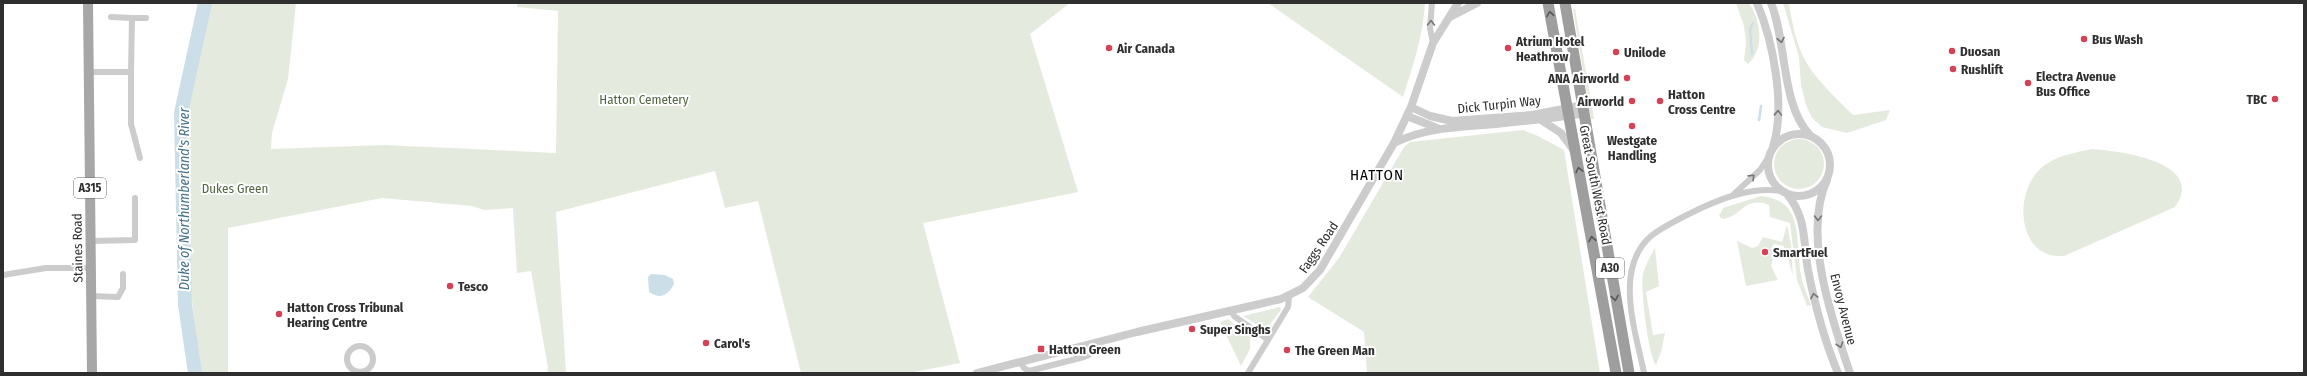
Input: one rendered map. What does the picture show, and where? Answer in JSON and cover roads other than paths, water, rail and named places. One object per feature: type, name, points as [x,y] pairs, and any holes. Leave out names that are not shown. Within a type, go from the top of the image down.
[{"type":"highway","name":"Great South West Road","points":[[1548,3],[1565,114],[1575,151],[1616,373]]},
{"type":"highway","name":"Great South West Road","points":[[1567,5],[1628,373]]},
{"type":"main road","name":"Staines Road","points":[[88,3],[92,373]]},
{"type":"street","points":[[1432,3],[1430,28],[1433,43]]},
{"type":"street","name":"Faggs Road","points":[[977,373],[1090,344],[1289,297],[1303,288],[1320,270],[1394,143],[1411,107],[1433,43],[1458,3]]},
{"type":"street","points":[[1447,19],[1477,3]]},
{"type":"street","points":[[1757,3],[1765,23],[1777,89],[1778,119],[1770,154],[1769,172],[1772,181],[1784,192]]},
{"type":"street","points":[[1644,373],[1630,292],[1630,277],[1638,254],[1650,237],[1683,217],[1732,196],[1761,190],[1784,192],[1802,196],[1809,195],[1822,187],[1826,180],[1830,166],[1830,158],[1822,144],[1804,129],[1794,110],[1780,33],[1771,3]]},
{"type":"street","points":[[111,18],[146,18]]},
{"type":"street","points":[[132,18],[131,124],[140,158]]},
{"type":"street","points":[[88,72],[132,72]]},
{"type":"street","name":"Dick Turpin Way","points":[[1411,107],[1430,116],[1452,121],[1565,114]]},
{"type":"street","points":[[1565,114],[1584,109]]},
{"type":"street","name":"Dick Turpin Way","points":[[1394,143],[1408,136],[1438,129],[1541,120],[1565,114]]},
{"type":"street","points":[[1407,116],[1438,129]]},
{"type":"street","points":[[1541,120],[1561,133],[1575,151]]},
{"type":"street","points":[[1732,196],[1760,170],[1776,144],[1786,136],[1798,134],[1811,136]]},
{"type":"street","name":"Envoy Avenue","points":[[1826,180],[1818,209],[1822,269],[1825,293],[1836,333],[1850,373]]},
{"type":"street","name":"Envoy Avenue","points":[[1784,192],[1795,204],[1802,219],[1808,268],[1823,336],[1838,373]]},
{"type":"street","points":[[90,241],[135,240],[135,198]]},
{"type":"street","points":[[3,275],[46,268],[91,268]]},
{"type":"street","points":[[91,296],[118,297],[123,288],[123,274]]},
{"type":"street","points":[[1248,373],[1267,339],[1288,307],[1289,297]]},
{"type":"street","points":[[1231,310],[1234,316],[1267,339]]},
{"type":"street","points":[[1020,362],[1026,370],[1039,371],[1084,357],[1089,354],[1090,344]]},
{"type":"street","points":[[358,346],[366,347],[372,352],[374,360],[371,370],[357,372],[350,367],[347,360],[350,351],[358,346]]},
{"type":"waterway","name":"Duke of Northumberland's River","points":[[195,373],[185,305],[181,113],[205,3]]},
{"type":"waterway","points":[[1752,54],[1750,29],[1753,23]]},
{"type":"waterway","points":[[1759,120],[1761,106]]},
{"type":"place","name":"Bus Wash","points":[[2084,39]]},
{"type":"place","name":"Air Canada","points":[[1109,48]]},
{"type":"place","name":"Atrium Hotel Heathrow","points":[[1508,48]]},
{"type":"place","name":"Duosan","points":[[1952,51]]},
{"type":"place","name":"Unilode","points":[[1616,52]]},
{"type":"place","name":"Rushlift","points":[[1953,69]]},
{"type":"place","name":"ANA Airworld","points":[[1627,78]]},
{"type":"place","name":"Electra Avenue Bus Office","points":[[2028,83]]},
{"type":"place","name":"TBC","points":[[2275,99]]},
{"type":"place","name":"Airworld","points":[[1632,101]]},
{"type":"place","name":"Hatton Cross Centre","points":[[1660,101]]},
{"type":"place","name":"Westgate Handling","points":[[1632,126]]},
{"type":"place","name":"SmartFuel","points":[[1765,252]]},
{"type":"place","name":"Tesco","points":[[450,286]]},
{"type":"place","name":"Hatton Cross Tribunal Hearing Centre","points":[[279,314]]},
{"type":"place","name":"Super Singhs","points":[[1192,329]]},
{"type":"place","name":"Carol's","points":[[706,343]]},
{"type":"place","name":"Hatton Green","points":[[1041,349]]},
{"type":"place","name":"The Green Man","points":[[1287,350]]},
{"type":"district","name":"HATTON","points":[[1377,175]]},
{"type":"park label","name":"Hatton Cemetery","points":[[644,99]]},
{"type":"park label","name":"Dukes Green","points":[[235,188]]}]
